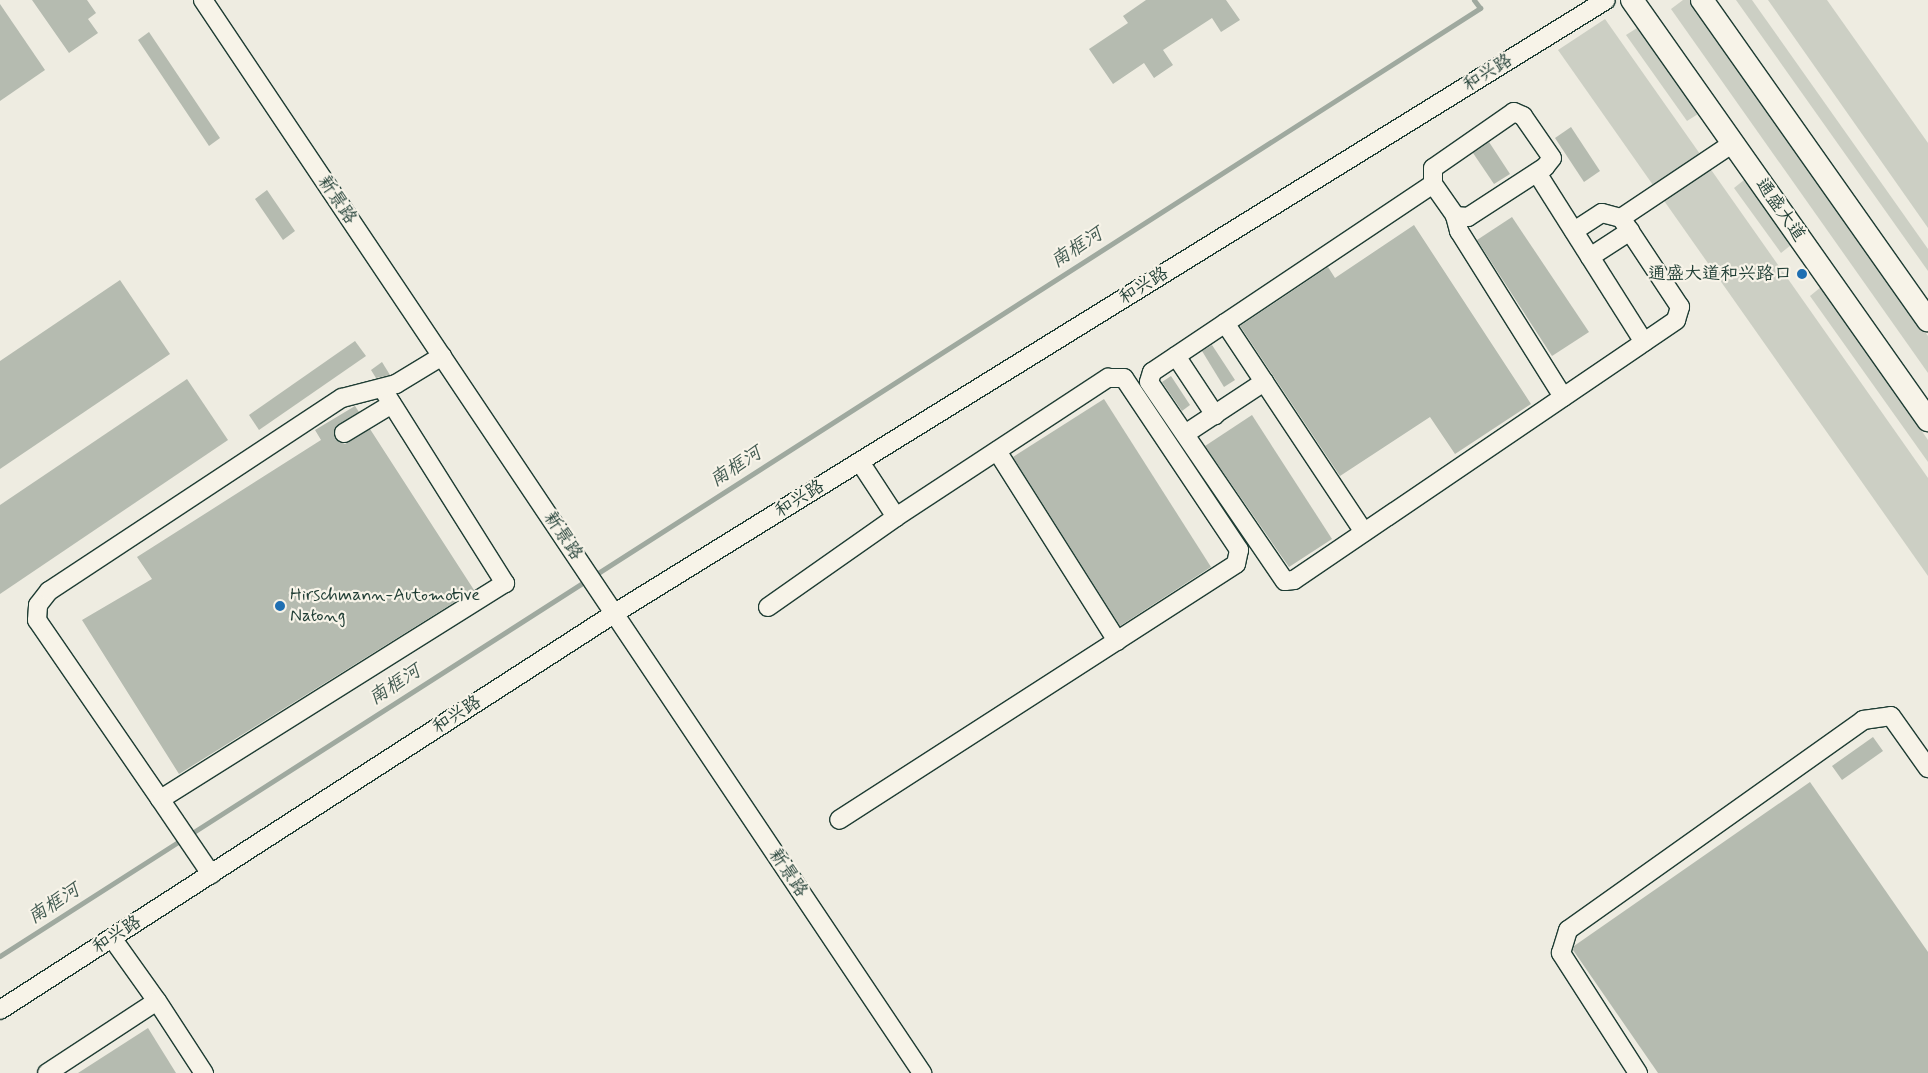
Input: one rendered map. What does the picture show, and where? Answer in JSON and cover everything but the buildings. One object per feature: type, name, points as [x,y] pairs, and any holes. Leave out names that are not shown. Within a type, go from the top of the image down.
[{"type":"main road","name":"通盛大道","points":[[1632,0],[1928,420]]},
{"type":"main road","points":[[1702,0],[1928,320]]},
{"type":"street","name":"新景路","points":[[203,0],[922,1073]]},
{"type":"street","name":"和兴路","points":[[0,1010],[615,613],[1606,0]]},
{"type":"street","points":[[1456,216],[1468,217],[1537,173],[1552,158],[1523,116],[1514,112],[1433,168],[1433,184],[1456,216],[1459,231],[1563,397]]},
{"type":"street","points":[[1590,257],[1626,225],[1732,143]]},
{"type":"street","points":[[1537,173],[1644,342]]},
{"type":"street","points":[[1433,184],[1152,372],[1149,382],[1285,581],[1294,580],[1676,320],[1680,307],[1626,225],[1602,213],[1574,231]]},
{"type":"street","points":[[1225,323],[1364,532]]},
{"type":"street","points":[[211,874],[37,620],[38,605],[49,591],[342,398],[396,384],[442,356]]},
{"type":"street","points":[[1176,356],[1215,415]]},
{"type":"street","points":[[768,608],[896,517],[1108,378],[1124,378],[1239,550],[1236,564],[839,820]]},
{"type":"street","points":[[1185,434],[1264,382]]},
{"type":"street","points":[[165,806],[505,583],[382,388]]},
{"type":"street","points":[[344,433],[392,404]]},
{"type":"street","points":[[997,451],[1117,641]]},
{"type":"street","points":[[860,462],[896,517]]},
{"type":"street","points":[[1638,1073],[1561,954],[1568,930],[1863,720],[1891,716],[1928,768]]},
{"type":"street","points":[[112,938],[157,1000],[204,1073]]},
{"type":"street","points":[[48,1073],[157,1000]]},
{"type":"shaded area","points":[[1683,0],[1691,0],[1928,336],[1928,373],[1671,9]]},
{"type":"shaded area","points":[[1736,0],[1752,0],[1928,249],[1928,271]]},
{"type":"shaded area","points":[[1768,0],[1827,0],[1928,143],[1928,228]]},
{"type":"shaded area","points":[[1605,19],[1928,478],[1928,576],[1558,50]]},
{"type":"shaded area","points":[[1637,28],[1698,114],[1687,121],[1626,35]]},
{"type":"shaded area","points":[[1744,180],[1791,245],[1781,253],[1734,188]]},
{"type":"shaded area","points":[[1821,287],[1928,440],[1928,462],[1810,296]]},
{"type":"waterway","name":"南框河","points":[[0,956],[1480,8],[1474,0]]},
{"type":"place","name":"通盛大道和兴路口","points":[[1802,274]]},
{"type":"place","name":"Hirschmann-Automotive Natong","points":[[280,606]]}]
